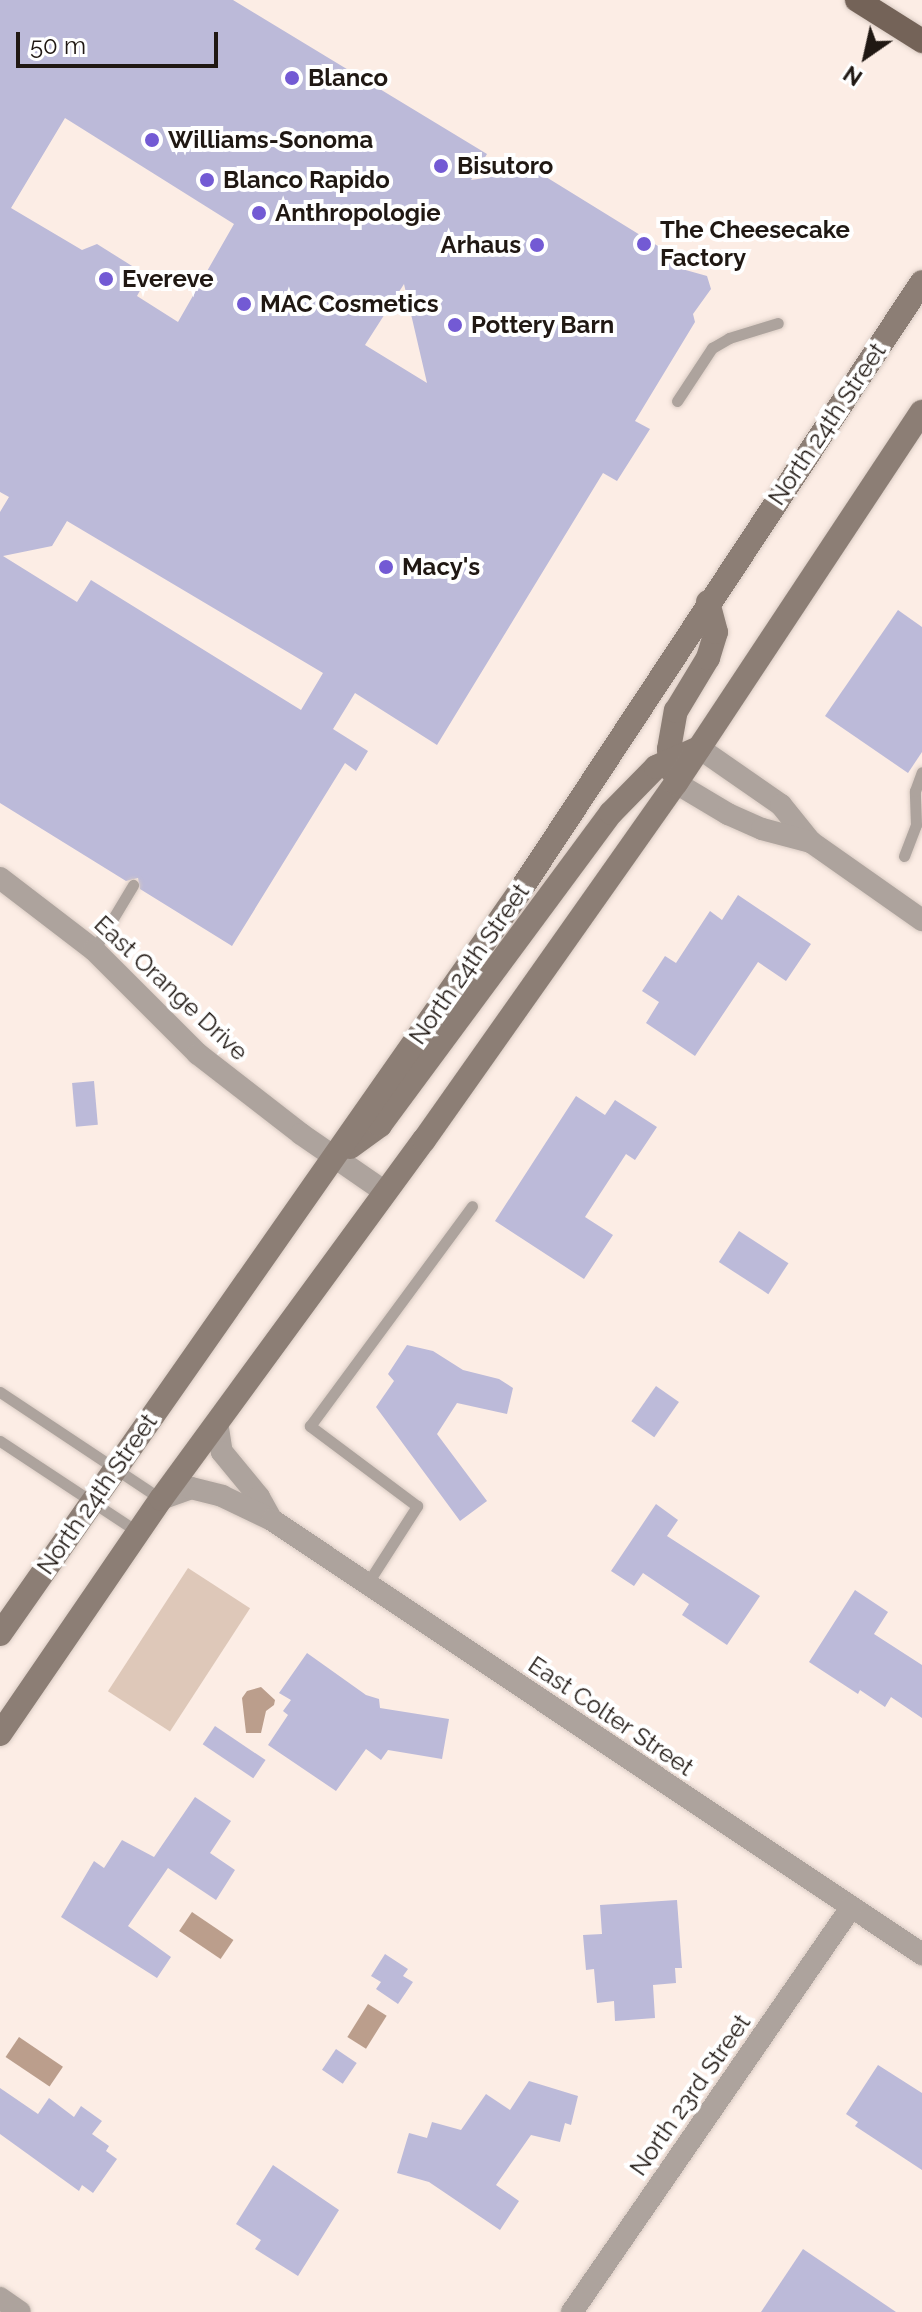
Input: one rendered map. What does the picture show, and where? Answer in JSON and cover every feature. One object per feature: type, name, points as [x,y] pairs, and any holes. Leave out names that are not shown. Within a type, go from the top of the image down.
[{"type":"main road","points":[[857,0],[922,41]]},
{"type":"main road","name":"North 24th Street","points":[[0,1634],[114,1467],[336,1159],[651,697],[708,602],[922,282]]},
{"type":"main road","points":[[0,1734],[161,1499],[385,1192],[676,783],[922,412]]},
{"type":"main road","points":[[676,783],[670,758],[676,711],[713,646],[715,618],[708,602]]},
{"type":"main road","points":[[336,1159],[380,1125],[611,813],[641,780],[670,758],[699,748]]},
{"type":"street","points":[[699,748],[781,805],[811,842],[922,920]]},
{"type":"street","points":[[676,783],[718,809],[762,829],[811,842]]},
{"type":"street","name":"East Orange Drive","points":[[0,878],[94,950],[198,1054],[336,1159],[385,1192]]},
{"type":"street","name":"East Colter Street","points":[[217,1422],[222,1452],[259,1497],[272,1520]]},
{"type":"street","name":"East Colter Street","points":[[161,1499],[191,1488],[222,1496],[272,1520],[922,1954]]},
{"type":"street","name":"North 23rd Street","points":[[572,2312],[851,1907]]},
{"type":"street","points":[[0,2298],[20,2312]]},
{"type":"lane","points":[[677,401],[712,348],[729,338],[778,323]]},
{"type":"lane","points":[[904,856],[916,825],[915,791],[922,772]]},
{"type":"lane","points":[[94,950],[133,885]]},
{"type":"lane","points":[[367,1584],[417,1506],[310,1426],[472,1206]]},
{"type":"lane","points":[[0,1392],[161,1499]]},
{"type":"lane","points":[[0,1441],[138,1532]]},
{"type":"shaded area","points":[[188,1568],[250,1608],[170,1732],[108,1691]]},
{"type":"shaded area","points":[[261,1687],[275,1700],[274,1705],[266,1711],[261,1733],[246,1733],[242,1698],[247,1691]]},
{"type":"shaded area","points":[[192,1912],[233,1940],[221,1959],[179,1931]]},
{"type":"shaded area","points":[[368,2004],[387,2016],[366,2049],[347,2037]]},
{"type":"shaded area","points":[[19,2037],[63,2067],[50,2087],[6,2057]]},
{"type":"building","points":[[0,0],[233,0],[487,154],[471,180],[526,172],[535,176],[538,172],[679,259],[682,269],[707,276],[711,289],[693,314],[695,322],[635,421],[650,429],[617,481],[603,473],[437,745],[355,693],[333,729],[368,751],[356,771],[345,763],[232,946],[140,889],[138,878],[126,881],[0,803],[0,512],[9,497],[0,492]],"holes":[[[65,118],[234,224],[178,322],[137,296],[148,276],[97,244],[82,250],[11,208]],[[404,284],[427,383],[365,345]],[[67,521],[323,673],[301,710],[91,580],[77,602],[3,556],[52,546]]]},
{"type":"building","points":[[898,610],[922,627],[922,752],[908,773],[825,716]]},
{"type":"building","points":[[738,895],[811,944],[786,981],[758,962],[695,1056],[646,1023],[659,1002],[642,991],[665,956],[676,963],[710,911],[722,920]]},
{"type":"building","points":[[94,1081],[98,1125],[76,1127],[72,1083]]},
{"type":"building","points":[[576,1096],[605,1115],[615,1100],[657,1127],[635,1160],[626,1154],[585,1217],[613,1235],[584,1279],[495,1221]]},
{"type":"building","points":[[739,1231],[788,1263],[768,1294],[719,1262]]},
{"type":"building","points":[[407,1345],[433,1351],[463,1370],[499,1379],[513,1388],[507,1414],[457,1403],[437,1434],[487,1501],[460,1521],[376,1407],[394,1381],[388,1374]]},
{"type":"building","points":[[656,1386],[679,1402],[654,1437],[631,1421]]},
{"type":"building","points":[[656,1504],[678,1520],[667,1536],[760,1596],[727,1645],[682,1615],[689,1604],[643,1573],[634,1586],[611,1571]]},
{"type":"building","points":[[855,1590],[888,1612],[874,1634],[922,1665],[922,1718],[891,1697],[885,1707],[860,1690],[858,1694],[809,1662]]},
{"type":"building","points":[[307,1653],[366,1695],[379,1699],[380,1708],[449,1719],[442,1759],[388,1750],[381,1760],[366,1749],[336,1791],[268,1745],[288,1715],[283,1711],[291,1700],[279,1693]]},
{"type":"building","points":[[215,1726],[266,1760],[253,1778],[203,1744]]},
{"type":"building","points":[[195,1797],[231,1821],[210,1853],[235,1870],[216,1900],[168,1868],[128,1926],[171,1957],[157,1978],[61,1917],[94,1861],[104,1868],[122,1840],[154,1857]]},
{"type":"building","points":[[677,1900],[682,1968],[675,1968],[676,1983],[653,1985],[655,2018],[615,2021],[614,2001],[597,2003],[594,1969],[586,1970],[583,1935],[602,1934],[600,1905]]},
{"type":"building","points":[[385,1954],[408,1969],[403,1976],[413,1982],[398,2004],[376,1989],[381,1982],[371,1976]]},
{"type":"building","points":[[336,2049],[357,2063],[343,2084],[322,2070]]},
{"type":"building","points":[[878,2065],[922,2093],[922,2170],[855,2126],[858,2122],[846,2114]]},
{"type":"building","points":[[529,2081],[578,2096],[571,2125],[565,2123],[560,2142],[531,2135],[496,2185],[519,2201],[500,2230],[429,2182],[397,2173],[409,2133],[427,2138],[432,2122],[461,2130],[486,2094],[510,2110]]},
{"type":"building","points":[[0,2088],[38,2114],[49,2098],[74,2117],[81,2106],[102,2121],[92,2134],[109,2146],[106,2151],[117,2159],[93,2193],[82,2185],[79,2191],[0,2134]]},
{"type":"building","points":[[273,2165],[339,2210],[298,2276],[255,2249],[261,2240],[236,2224]]},
{"type":"building","points":[[803,2249],[896,2312],[761,2312]]},
{"type":"place","name":"Blanco","points":[[292,78]]},
{"type":"place","name":"Williams-Sonoma","points":[[152,140]]},
{"type":"place","name":"Bisutoro","points":[[441,166]]},
{"type":"place","name":"Blanco Rapido","points":[[207,180]]},
{"type":"place","name":"Anthropologie","points":[[259,213]]},
{"type":"place","name":"The Cheesecake Factory","points":[[644,244]]},
{"type":"place","name":"Arhaus","points":[[537,245]]},
{"type":"place","name":"Evereve","points":[[106,279]]},
{"type":"place","name":"MAC Cosmetics","points":[[244,304]]},
{"type":"place","name":"Pottery Barn","points":[[455,325]]},
{"type":"place","name":"Macy's","points":[[386,567]]}]
